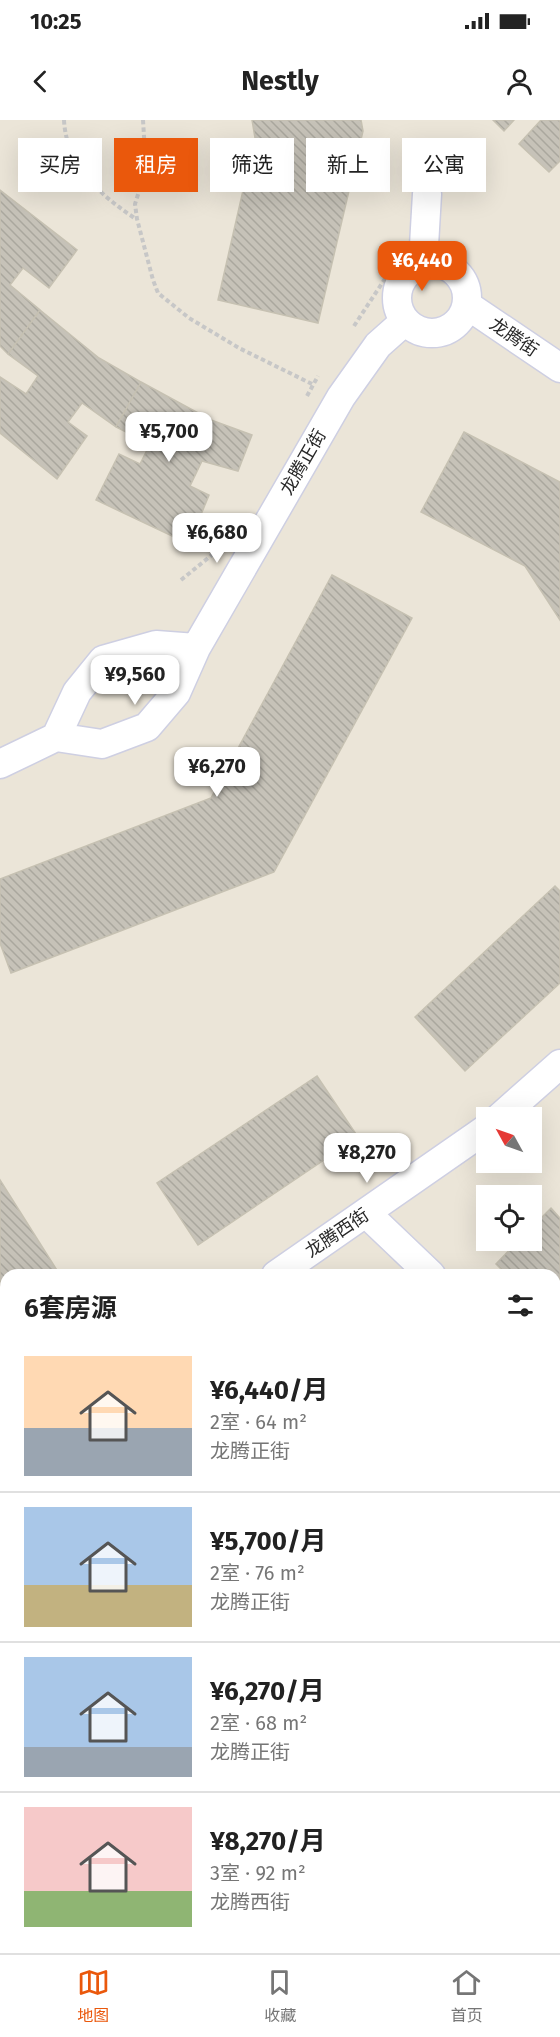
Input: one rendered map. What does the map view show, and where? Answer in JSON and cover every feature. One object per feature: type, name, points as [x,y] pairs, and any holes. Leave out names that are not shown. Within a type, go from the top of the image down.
[{"type":"street","points":[[410,260],[447,265],[465,282],[468,294],[467,305],[456,325],[435,333],[424,333],[414,329],[405,321],[396,301],[397,289],[411,268],[410,260],[426,194]]},
{"type":"street","name":"龙腾街","points":[[467,305],[560,368]]},
{"type":"street","name":"龙腾正街","points":[[56,737],[102,744],[147,727],[176,693],[195,648],[341,397],[378,345],[405,321]]},
{"type":"street","points":[[0,764],[56,737],[77,692],[103,660],[156,645],[195,648]]},
{"type":"street","points":[[512,1107],[560,1065]]},
{"type":"street","name":"龙腾西街","points":[[285,1269],[476,1136]]},
{"type":"street","points":[[366,1213],[425,1269]]},
{"type":"path","points":[[64,120],[65,132],[80,168],[97,189],[137,219]]},
{"type":"path","points":[[143,120],[145,153],[142,182],[135,204],[137,219],[158,293],[189,318],[239,348],[312,384],[324,368]]},
{"type":"path","points":[[354,327],[393,268],[410,260]]},
{"type":"building","points":[[252,120],[361,120],[361,138],[306,138],[306,192],[349,192],[318,323],[218,300],[243,192],[294,192],[294,138],[255,138]]},
{"type":"building","points":[[493,120],[514,120],[504,131]]},
{"type":"building","points":[[541,120],[560,120],[560,161],[549,172],[519,144]]},
{"type":"building","points":[[0,190],[77,250],[49,288],[23,268],[10,285],[40,310],[8,354],[0,346]]},
{"type":"building","points":[[40,310],[99,358],[141,382],[116,427],[82,403],[68,422],[87,436],[57,479],[0,433],[0,377],[26,394],[38,376],[8,354]]},
{"type":"building","points":[[141,382],[211,420],[252,435],[238,471],[202,461],[190,486],[209,495],[189,544],[96,500],[119,454],[140,464],[150,444],[116,427]]},
{"type":"building","points":[[464,432],[560,482],[560,620],[525,566],[421,512]]},
{"type":"building","points":[[332,575],[412,618],[274,872],[11,973],[0,943],[0,879],[211,798]]},
{"type":"building","points":[[555,886],[560,891],[560,983],[465,1071],[415,1017]]},
{"type":"building","points":[[317,1076],[358,1137],[198,1245],[157,1183]]},
{"type":"building","points":[[0,1180],[56,1269],[0,1269]]},
{"type":"building","points":[[551,1208],[560,1218],[560,1269],[501,1269],[496,1264],[508,1251],[542,1251],[542,1217]]}]
